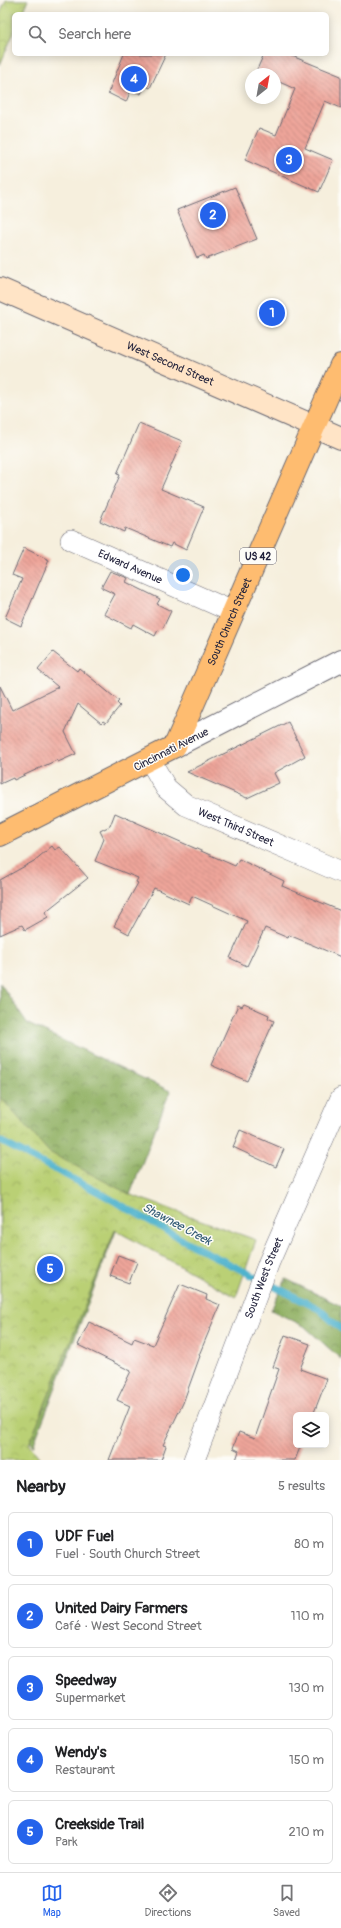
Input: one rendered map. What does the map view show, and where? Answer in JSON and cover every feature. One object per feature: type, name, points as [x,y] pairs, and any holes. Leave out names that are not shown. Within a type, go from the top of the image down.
[{"type":"highway","name":"South Church Street","points":[[175,746],[341,365]]},
{"type":"highway","name":"Cincinnati Avenue","points":[[0,835],[175,746]]},
{"type":"main road","name":"West Second Street","points":[[0,289],[341,438]]},
{"type":"street","name":"Edward Avenue","points":[[71,540],[233,612]]},
{"type":"street","name":"Cincinnati Avenue","points":[[175,746],[341,661]]},
{"type":"street","name":"West Third Street","points":[[150,760],[166,788],[186,805],[341,872]]},
{"type":"street","name":"South West Street","points":[[194,1460],[269,1262],[341,1098]]},
{"type":"green space","points":[[6,0],[28,0],[23,12],[12,12],[12,37],[0,65],[0,14]]},
{"type":"green space","points":[[0,983],[28,1024],[170,1091],[33,1446],[0,1393]]},
{"type":"green space","points":[[0,1097],[49,1152],[131,1195],[256,1240],[236,1297],[115,1230],[29,1444],[41,1460],[0,1460]]},
{"type":"green space","points":[[286,1279],[341,1306],[341,1359],[304,1326],[271,1310]]},
{"type":"building","points":[[123,56],[165,56],[150,88],[145,85],[141,94],[131,90],[126,102],[108,93]]},
{"type":"building","points":[[263,56],[292,56],[341,76],[341,108],[325,101],[305,148],[333,160],[319,192],[245,160],[259,128],[276,135],[295,89],[281,83],[281,68],[258,68]]},
{"type":"building","points":[[235,187],[257,239],[206,259],[204,255],[197,258],[177,210]]},
{"type":"building","points":[[139,423],[182,441],[161,489],[204,507],[186,550],[172,543],[170,547],[125,528],[124,532],[100,521],[120,475],[117,474]]},
{"type":"building","points":[[24,548],[49,560],[21,626],[5,618],[22,579],[12,575]]},
{"type":"building","points":[[110,571],[128,578],[126,582],[160,599],[157,604],[171,611],[163,628],[160,631],[158,630],[155,636],[133,624],[131,628],[104,614],[115,594],[102,588]]},
{"type":"building","points":[[53,652],[77,671],[79,668],[119,701],[117,703],[120,706],[106,723],[103,721],[101,723],[78,704],[65,732],[76,754],[58,762],[57,760],[14,780],[13,778],[0,784],[0,686],[12,710],[58,687],[38,670]]},
{"type":"building","points":[[288,722],[305,756],[274,773],[279,783],[247,798],[187,772]]},
{"type":"building","points":[[115,813],[235,866],[239,859],[284,881],[282,886],[341,911],[341,957],[289,935],[288,938],[265,928],[247,966],[230,958],[247,921],[192,896],[189,904],[154,888],[129,934],[114,926],[138,883],[136,882],[138,878],[95,861],[104,839],[100,831],[110,826]]},
{"type":"building","points":[[52,846],[55,850],[60,847],[88,878],[45,912],[48,917],[25,930],[22,925],[0,935],[0,880],[34,861]]},
{"type":"building","points":[[244,1004],[269,1015],[268,1018],[274,1021],[247,1081],[211,1065],[238,1005],[242,1007]]},
{"type":"building","points":[[240,1130],[284,1149],[276,1167],[233,1147]]},
{"type":"building","points":[[118,1255],[137,1262],[129,1283],[110,1276]]},
{"type":"building","points":[[180,1284],[207,1295],[206,1299],[220,1305],[199,1355],[200,1356],[183,1403],[163,1445],[166,1446],[161,1460],[109,1460],[130,1406],[117,1400],[131,1371],[78,1345],[89,1322],[132,1343],[134,1338],[153,1345]]},
{"type":"building","points":[[285,1335],[310,1344],[300,1369],[327,1379],[314,1412],[293,1412],[293,1448],[300,1448],[295,1460],[236,1460],[239,1451],[233,1448],[239,1432],[255,1438],[279,1369],[273,1367]]},
{"type":"waterway","name":"Shawnee Creek","points":[[0,1141],[100,1193],[192,1245],[319,1309],[341,1329]]},
{"type":"place","name":"Wendy's","points":[[134,79]]},
{"type":"place","name":"Speedway","points":[[289,160]]},
{"type":"place","name":"United Dairy Farmers","points":[[213,215]]},
{"type":"place","name":"UDF Fuel","points":[[272,313]]},
{"type":"place","name":"Creekside Trail","points":[[50,1269]]}]
